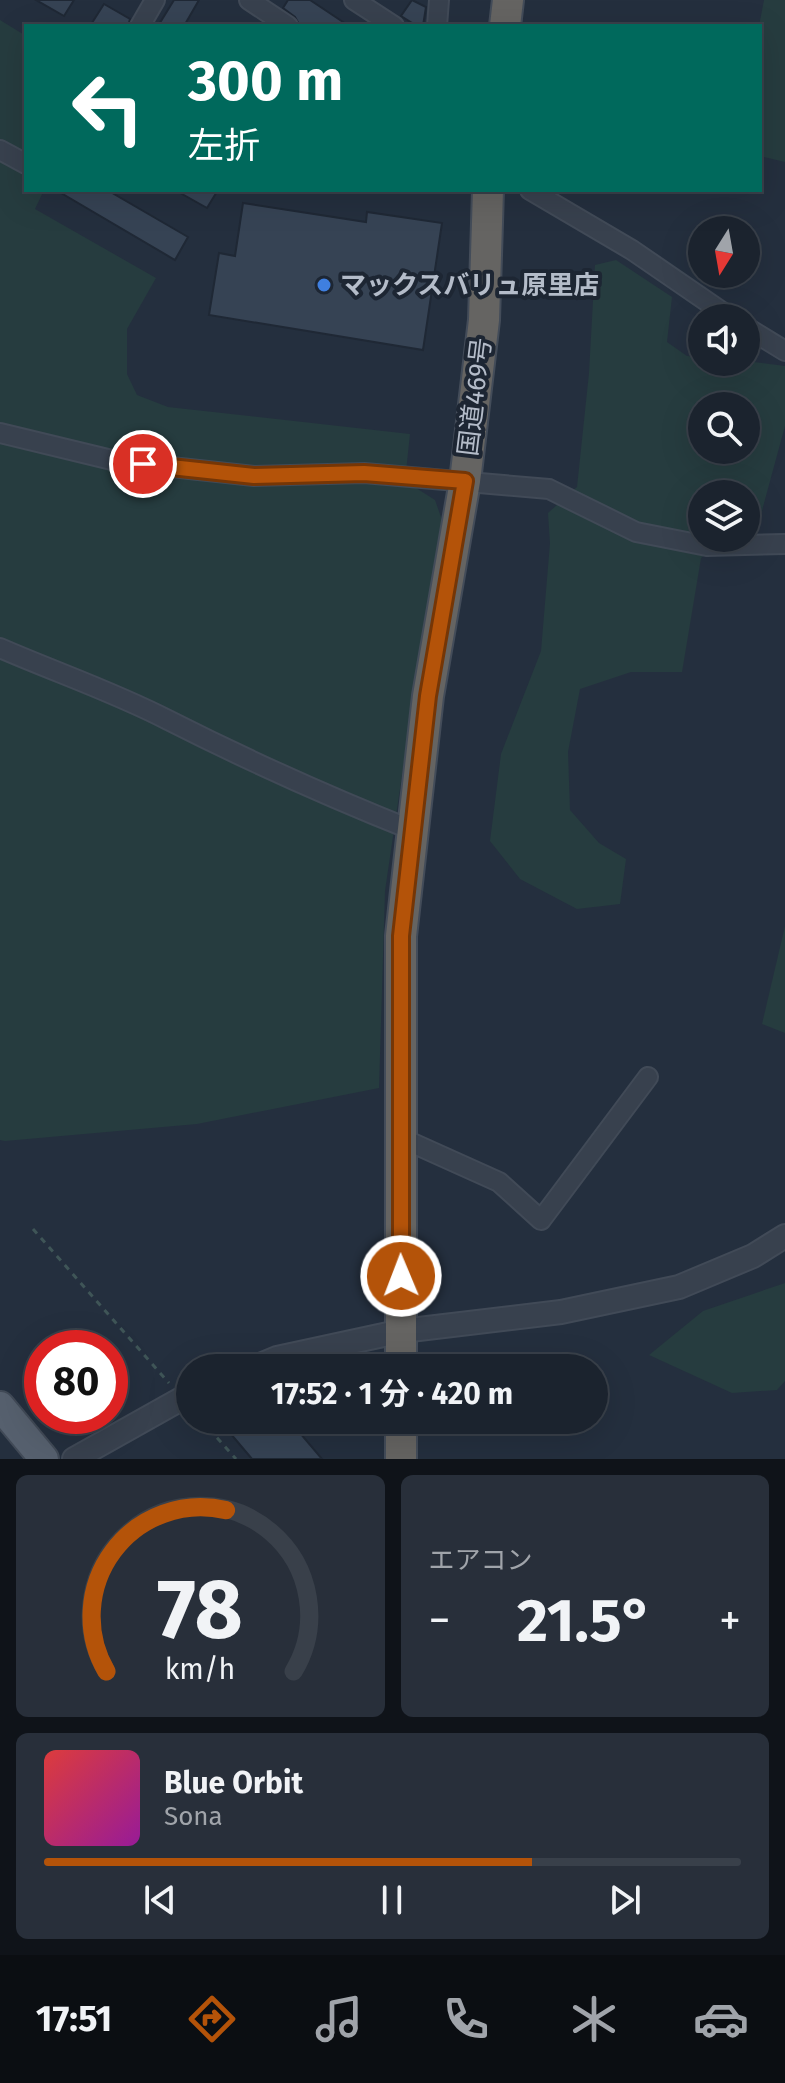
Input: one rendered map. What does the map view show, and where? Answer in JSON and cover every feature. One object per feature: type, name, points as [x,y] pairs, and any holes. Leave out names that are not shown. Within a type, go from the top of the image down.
[{"type":"highway","points":[[505,24],[508,0]]},
{"type":"highway","name":"国道469号","points":[[401,1354],[401,936],[428,696],[465,481],[484,320],[488,192]]},
{"type":"highway","points":[[401,1434],[401,1459]]},
{"type":"main road","points":[[0,1406],[44,1459]]},
{"type":"street","points":[[141,24],[155,0]]},
{"type":"street","points":[[249,0],[285,24]]},
{"type":"street","points":[[354,0],[391,24]]},
{"type":"street","points":[[437,24],[439,0]]},
{"type":"street","points":[[0,150],[24,163]]},
{"type":"street","points":[[533,192],[632,250],[711,304]]},
{"type":"street","points":[[760,336],[785,351]]},
{"type":"street","points":[[0,433],[131,463],[254,476],[364,473],[549,489],[636,532],[707,546],[785,544]]},
{"type":"street","points":[[0,648],[166,719],[202,739],[359,810],[412,830]]},
{"type":"street","points":[[399,1137],[499,1182],[541,1220],[648,1077]]},
{"type":"street","points":[[296,1354],[402,1331],[561,1312],[679,1287],[753,1256],[785,1236]]},
{"type":"street","points":[[74,1459],[176,1402]]},
{"type":"path","points":[[33,1229],[176,1385]]},
{"type":"path","points":[[214,1434],[236,1459]]},
{"type":"green space","points":[[764,0],[785,0],[785,162],[762,156],[762,24],[759,24]]},
{"type":"green space","points":[[0,20],[24,35],[24,192],[43,192],[35,209],[156,278],[127,329],[127,374],[137,395],[168,407],[410,434],[405,481],[435,500],[442,520],[385,891],[379,1088],[197,1124],[0,1140]]},
{"type":"green space","points":[[616,260],[672,297],[667,342],[688,356],[688,376],[760,376],[760,363],[785,366],[785,426],[760,518],[760,480],[688,480],[688,552],[708,552],[701,558],[682,672],[631,672],[580,689],[568,752],[570,810],[599,843],[626,859],[620,904],[577,909],[520,879],[490,841],[501,754],[541,651],[550,543],[548,513],[577,487],[589,373],[595,265]]},
{"type":"green space","points":[[785,926],[785,1033],[762,1024]]},
{"type":"green space","points":[[785,1283],[785,1381],[777,1390],[732,1393],[649,1355],[703,1311]]},
{"type":"building","points":[[36,0],[74,0],[64,16]]},
{"type":"building","points":[[174,0],[199,0],[185,24],[159,24]]},
{"type":"building","points":[[288,0],[310,0],[346,24],[299,24],[283,8]]},
{"type":"building","points":[[412,0],[426,7],[423,24],[414,24],[401,16]]},
{"type":"building","points":[[104,4],[130,19],[129,24],[91,24]]},
{"type":"building","points":[[59,192],[110,192],[188,237],[175,260]]},
{"type":"building","points":[[179,192],[217,192],[207,208]]},
{"type":"building","name":"マックスバリュ原里店","points":[[243,203],[366,222],[367,212],[442,223],[423,350],[209,315],[219,253],[235,256]]},
{"type":"building","points":[[231,1434],[301,1434],[322,1459],[252,1459]]},
{"type":"place","name":"マックスバリュ原里店","points":[[324,285]]},
{"type":"route","points":[[143,464],[254,476],[364,473],[465,481],[428,696],[401,936],[401,1276]]}]
